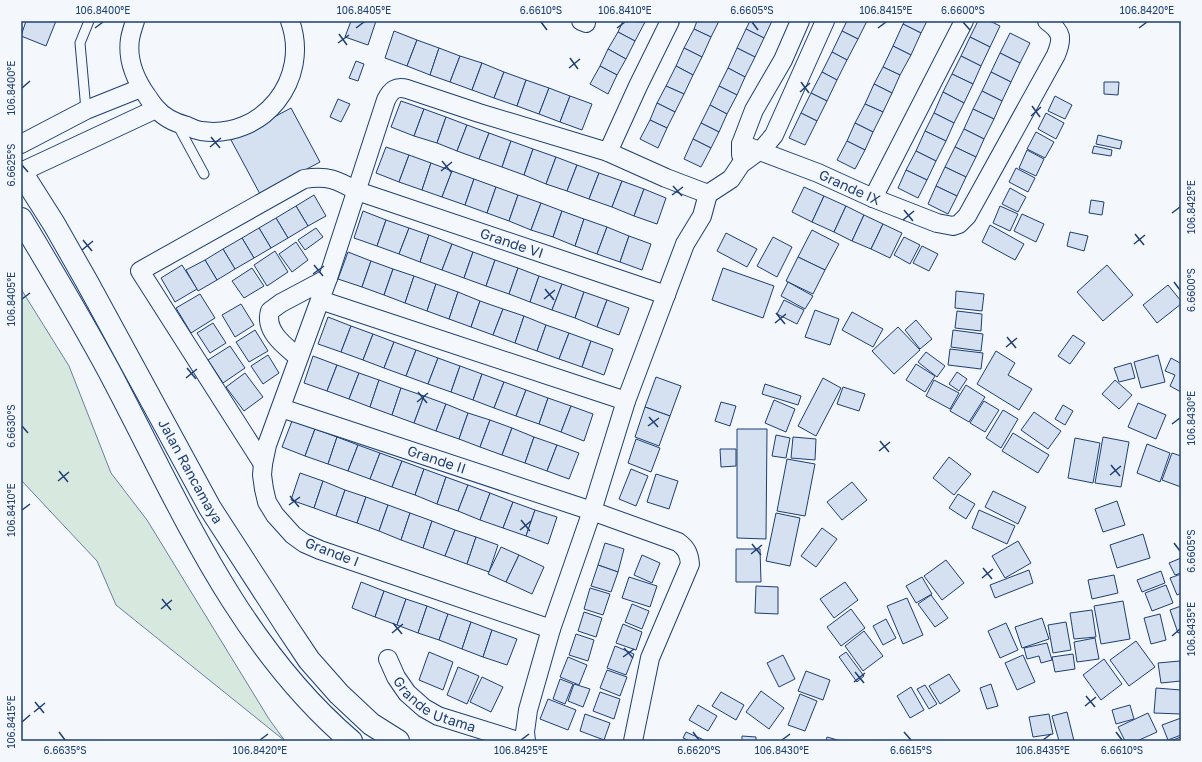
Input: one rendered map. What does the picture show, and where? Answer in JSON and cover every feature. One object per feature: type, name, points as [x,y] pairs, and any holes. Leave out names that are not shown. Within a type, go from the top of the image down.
[{"type":"street","points":[[135,21],[130,39],[131,66],[141,88],[156,109],[176,123],[201,131],[227,131],[252,122],[273,106],[288,85],[296,59],[295,33],[290,21]]},
{"type":"street","points":[[670,21],[608,152],[666,178],[708,194]]},
{"type":"street","points":[[741,164],[741,144],[754,110],[783,60],[800,21]]},
{"type":"street","points":[[526,741],[525,732],[528,710],[551,629],[592,511],[626,401],[685,244],[702,216],[708,194],[730,179],[741,164],[760,151],[774,135],[825,21]]},
{"type":"street","points":[[873,198],[964,21]]},
{"type":"street","name":"Grande IX","points":[[741,144],[818,173],[873,198],[938,223],[953,226],[959,224],[967,216],[1056,55],[1060,45],[1060,38],[1055,27],[1047,21]]},
{"type":"street","name":"Grande I","points":[[551,629],[320,550],[304,543],[292,535],[283,526],[267,502],[262,474],[263,464],[267,445],[328,278],[386,100],[390,93],[400,87],[608,152]]},
{"type":"street","points":[[21,144],[86,110],[141,88]]},
{"type":"street","points":[[21,172],[156,109]]},
{"type":"street","name":"Jalan Rancamaya","points":[[21,172],[54,224],[87,282],[210,508],[287,627],[309,660],[339,694],[371,724],[398,741]]},
{"type":"street","name":"Grande VI","points":[[263,464],[140,271],[304,179],[315,177],[334,179],[357,191],[666,295]]},
{"type":"street","name":"Jalan Rancamaya","points":[[21,219],[88,333],[191,530],[230,596],[286,675],[305,698],[351,741]]},
{"type":"street","points":[[298,357],[285,346],[275,334],[269,322],[270,312],[275,307],[328,278]]},
{"type":"street","points":[[320,300],[626,401]]},
{"type":"street","name":"Grande II","points":[[281,408],[592,511],[678,542],[684,546],[690,556],[690,564],[650,658],[633,741]]},
{"type":"street","name":"Grande Utama","points":[[388,659],[396,677],[416,703],[438,716],[518,741]]},
{"type":"lane","points":[[86,110],[80,43],[89,21]]},
{"type":"lane","points":[[176,123],[204,174]]},
{"type":"shaded area","points":[[21,289],[69,366],[111,473],[147,520],[269,719],[285,741],[116,605],[97,561],[21,480]]},
{"type":"building","points":[[26,21],[56,21],[46,46],[21,36]]},
{"type":"building","points":[[351,21],[376,21],[368,45],[345,37]]},
{"type":"building","points":[[623,21],[645,22],[635,41],[618,32]]},
{"type":"building","points":[[697,21],[719,21],[711,37],[694,29]]},
{"type":"building","points":[[750,21],[772,21],[764,38],[746,29]]},
{"type":"building","points":[[847,21],[867,21],[858,39],[842,31]]},
{"type":"building","points":[[905,21],[927,21],[921,33],[903,24]]},
{"type":"building","points":[[978,21],[990,21],[1000,26],[990,47],[970,37]]},
{"type":"building","points":[[903,24],[921,33],[911,55],[893,46]]},
{"type":"building","points":[[694,29],[711,37],[702,57],[684,48]]},
{"type":"building","points":[[746,29],[764,38],[755,57],[737,48]]},
{"type":"building","points":[[394,31],[417,40],[407,66],[385,58]]},
{"type":"building","points":[[842,31],[858,39],[847,60],[832,52]]},
{"type":"building","points":[[618,32],[635,41],[626,59],[608,49]]},
{"type":"building","points":[[1010,33],[1030,43],[1020,63],[1000,53]]},
{"type":"building","points":[[970,37],[990,47],[981,66],[961,56]]},
{"type":"building","points":[[417,40],[439,48],[430,75],[407,66]]},
{"type":"building","points":[[893,46],[911,55],[900,75],[883,67]]},
{"type":"building","points":[[439,48],[460,56],[450,82],[430,75]]},
{"type":"building","points":[[684,48],[702,57],[693,75],[676,66]]},
{"type":"building","points":[[737,48],[755,57],[745,77],[728,68]]},
{"type":"building","points":[[608,49],[626,59],[617,75],[600,66]]},
{"type":"building","points":[[832,52],[847,60],[837,80],[822,72]]},
{"type":"building","points":[[1000,53],[1020,63],[1011,82],[991,72]]},
{"type":"building","points":[[460,56],[482,63],[472,90],[450,82]]},
{"type":"building","points":[[961,56],[981,66],[973,84],[952,74]]},
{"type":"building","points":[[356,61],[364,64],[358,81],[349,78]]},
{"type":"building","points":[[482,63],[504,72],[494,98],[472,90]]},
{"type":"building","points":[[600,66],[617,75],[608,94],[590,84]]},
{"type":"building","points":[[676,66],[693,75],[684,94],[666,86]]},
{"type":"building","points":[[883,67],[900,75],[892,93],[874,84]]},
{"type":"building","points":[[728,68],[745,77],[737,95],[719,86]]},
{"type":"building","points":[[504,72],[526,80],[517,106],[494,98]]},
{"type":"building","points":[[822,72],[837,80],[827,101],[811,93]]},
{"type":"building","points":[[991,72],[1011,82],[1002,101],[982,91]]},
{"type":"building","points":[[952,74],[973,84],[964,103],[943,92]]},
{"type":"building","points":[[526,80],[549,88],[539,114],[517,106]]},
{"type":"building","points":[[1104,82],[1119,82],[1118,95],[1104,94]]},
{"type":"building","points":[[874,84],[892,93],[883,112],[865,104]]},
{"type":"building","points":[[666,86],[684,94],[675,112],[657,103]]},
{"type":"building","points":[[719,86],[737,95],[727,114],[710,105]]},
{"type":"building","points":[[549,88],[570,96],[560,122],[539,114]]},
{"type":"building","points":[[982,91],[1002,101],[994,119],[973,109]]},
{"type":"building","points":[[943,92],[964,103],[954,123],[934,113]]},
{"type":"building","points":[[811,93],[827,101],[817,121],[801,113]]},
{"type":"building","points":[[570,96],[592,104],[582,130],[560,122]]},
{"type":"building","points":[[1055,96],[1072,105],[1065,119],[1048,111]]},
{"type":"building","points":[[338,99],[350,104],[341,122],[330,117]]},
{"type":"building","points":[[401,101],[424,109],[414,136],[391,127]]},
{"type":"building","points":[[657,103],[675,112],[667,128],[650,120]]},
{"type":"building","points":[[865,104],[883,112],[873,132],[855,123]]},
{"type":"building","points":[[710,105],[727,114],[719,132],[701,123]]},
{"type":"building","points":[[291,108],[320,162],[260,194],[231,140]]},
{"type":"building","points":[[424,109],[446,117],[437,143],[414,136]]},
{"type":"building","points":[[973,109],[994,119],[984,139],[964,129]]},
{"type":"building","points":[[801,113],[817,121],[805,145],[789,138]]},
{"type":"building","points":[[934,113],[954,123],[946,141],[925,131]]},
{"type":"building","points":[[1046,113],[1064,123],[1056,139],[1038,129]]},
{"type":"building","points":[[446,117],[467,125],[457,151],[437,143]]},
{"type":"building","points":[[650,120],[667,128],[658,148],[640,139]]},
{"type":"building","points":[[701,123],[719,132],[711,148],[693,139]]},
{"type":"building","points":[[855,123],[873,132],[865,150],[847,141]]},
{"type":"building","points":[[467,125],[489,133],[479,159],[457,151]]},
{"type":"building","points":[[964,129],[984,139],[976,157],[955,147]]},
{"type":"building","points":[[925,131],[946,141],[936,161],[916,151]]},
{"type":"building","points":[[1036,132],[1054,142],[1045,158],[1027,149]]},
{"type":"building","points":[[489,133],[511,141],[502,167],[479,159]]},
{"type":"building","points":[[1098,135],[1122,141],[1120,149],[1096,144]]},
{"type":"building","points":[[693,139],[711,148],[701,167],[684,159]]},
{"type":"building","points":[[511,141],[533,149],[524,175],[502,167]]},
{"type":"building","points":[[847,141],[865,150],[855,169],[837,160]]},
{"type":"building","points":[[1094,146],[1112,150],[1111,156],[1092,153]]},
{"type":"building","points":[[386,147],[409,155],[399,182],[376,173]]},
{"type":"building","points":[[955,147],[976,157],[966,177],[945,167]]},
{"type":"building","points":[[533,149],[556,157],[546,184],[524,175]]},
{"type":"building","points":[[1027,150],[1044,159],[1036,176],[1019,168]]},
{"type":"building","points":[[916,151],[936,161],[927,180],[906,170]]},
{"type":"building","points":[[409,155],[431,163],[422,190],[399,182]]},
{"type":"building","points":[[556,157],[577,165],[567,191],[546,184]]},
{"type":"building","points":[[431,163],[452,171],[442,197],[422,190]]},
{"type":"building","points":[[577,165],[599,173],[589,199],[567,191]]},
{"type":"building","points":[[945,167],[966,177],[957,196],[936,186]]},
{"type":"building","points":[[1016,168],[1035,178],[1028,192],[1009,182]]},
{"type":"building","points":[[906,170],[927,180],[918,198],[898,188]]},
{"type":"building","points":[[452,171],[474,179],[465,205],[442,197]]},
{"type":"building","points":[[599,173],[622,181],[612,207],[589,199]]},
{"type":"building","points":[[474,179],[496,187],[487,213],[465,205]]},
{"type":"building","points":[[622,181],[644,189],[634,216],[612,207]]},
{"type":"building","points":[[936,186],[957,196],[948,214],[928,204]]},
{"type":"building","points":[[496,187],[518,195],[509,221],[487,213]]},
{"type":"building","points":[[804,187],[824,196],[812,222],[792,212]]},
{"type":"building","points":[[1010,188],[1026,197],[1018,212],[1002,204]]},
{"type":"building","points":[[644,189],[666,198],[657,224],[634,216]]},
{"type":"building","points":[[314,195],[326,216],[308,226],[296,206]]},
{"type":"building","points":[[518,195],[541,203],[531,230],[509,221]]},
{"type":"building","points":[[824,196],[846,206],[834,232],[812,222]]},
{"type":"building","points":[[1091,200],[1104,202],[1102,215],[1089,213]]},
{"type":"building","points":[[541,203],[562,211],[553,237],[531,230]]},
{"type":"building","points":[[296,206],[308,226],[288,238],[276,218]]},
{"type":"building","points":[[846,206],[864,215],[852,241],[834,232]]},
{"type":"building","points":[[1000,206],[1018,214],[1010,231],[993,223]]},
{"type":"building","points":[[363,211],[386,220],[377,246],[354,238]]},
{"type":"building","points":[[562,211],[584,219],[575,246],[553,237]]},
{"type":"building","points":[[1022,214],[1044,224],[1036,242],[1014,231]]},
{"type":"building","points":[[864,215],[883,224],[871,249],[852,241]]},
{"type":"building","points":[[276,218],[288,238],[271,248],[259,228]]},
{"type":"building","points":[[584,219],[607,227],[597,254],[575,246]]},
{"type":"building","points":[[386,220],[409,228],[399,254],[377,246]]},
{"type":"building","points":[[883,224],[902,233],[890,258],[871,249]]},
{"type":"building","points":[[990,225],[1024,244],[1015,260],[982,242]]},
{"type":"building","points":[[607,227],[629,236],[620,262],[597,254]]},
{"type":"building","points":[[259,228],[271,248],[254,258],[242,238]]},
{"type":"building","points":[[316,228],[323,237],[305,250],[298,240]]},
{"type":"building","points":[[409,228],[429,235],[420,262],[399,254]]},
{"type":"building","points":[[812,230],[839,244],[825,270],[798,257]]},
{"type":"building","points":[[1070,232],[1088,236],[1084,251],[1067,246]]},
{"type":"building","points":[[726,233],[757,249],[747,267],[717,251]]},
{"type":"building","points":[[429,235],[452,244],[442,270],[420,262]]},
{"type":"building","points":[[629,236],[651,244],[642,270],[620,262]]},
{"type":"building","points":[[773,237],[792,247],[777,277],[757,266]]},
{"type":"building","points":[[904,237],[920,245],[910,264],[894,255]]},
{"type":"building","points":[[242,238],[254,258],[235,269],[223,249]]},
{"type":"building","points":[[296,242],[308,260],[292,272],[279,254]]},
{"type":"building","points":[[452,244],[473,252],[464,278],[442,270]]},
{"type":"building","points":[[922,246],[938,254],[929,271],[913,263]]},
{"type":"building","points":[[223,249],[235,269],[217,280],[205,260]]},
{"type":"building","points":[[275,251],[288,272],[267,286],[254,265]]},
{"type":"building","points":[[348,252],[371,261],[362,287],[338,279]]},
{"type":"building","points":[[473,252],[495,260],[486,286],[464,278]]},
{"type":"building","points":[[798,257],[825,270],[813,294],[786,281]]},
{"type":"building","points":[[205,260],[217,280],[198,291],[186,270]]},
{"type":"building","points":[[495,260],[518,268],[509,294],[486,286]]},
{"type":"building","points":[[371,261],[393,269],[384,295],[362,287]]},
{"type":"building","points":[[182,265],[197,289],[175,302],[161,278]]},
{"type":"building","points":[[1107,265],[1133,295],[1103,321],[1077,292]]},
{"type":"building","points":[[252,268],[264,286],[244,298],[232,281]]},
{"type":"building","points":[[518,268],[539,276],[530,302],[509,294]]},
{"type":"building","points":[[723,268],[774,286],[763,318],[712,300]]},
{"type":"building","points":[[393,269],[414,276],[405,303],[384,295]]},
{"type":"building","points":[[414,276],[436,284],[427,311],[405,303]]},
{"type":"building","points":[[539,276],[562,284],[552,310],[530,302]]},
{"type":"building","points":[[788,282],[813,296],[805,309],[781,296]]},
{"type":"building","points":[[436,284],[458,292],[449,319],[427,311]]},
{"type":"building","points":[[562,284],[584,292],[575,318],[552,310]]},
{"type":"building","points":[[1168,285],[1181,301],[1181,304],[1157,323],[1143,305]]},
{"type":"building","points":[[956,291],[984,294],[982,311],[955,308]]},
{"type":"building","points":[[458,292],[480,301],[471,327],[449,319]]},
{"type":"building","points":[[584,292],[607,300],[597,327],[575,318]]},
{"type":"building","points":[[200,294],[215,318],[191,333],[176,308]]},
{"type":"building","points":[[607,300],[629,308],[619,335],[597,327]]},
{"type":"building","points":[[784,300],[804,310],[797,324],[777,314]]},
{"type":"building","points":[[480,301],[503,309],[493,335],[471,327]]},
{"type":"building","points":[[241,304],[254,325],[235,337],[222,315]]},
{"type":"building","points":[[503,309],[524,316],[515,343],[493,335]]},
{"type":"building","points":[[815,310],[839,319],[830,345],[805,337]]},
{"type":"building","points":[[957,311],[982,314],[981,331],[955,328]]},
{"type":"building","points":[[852,312],[883,329],[873,347],[842,330]]},
{"type":"building","points":[[524,316],[546,325],[537,351],[515,343]]},
{"type":"building","points":[[328,317],[351,326],[341,352],[318,344]]},
{"type":"building","points":[[916,320],[932,339],[920,349],[905,330]]},
{"type":"building","points":[[213,323],[226,343],[210,353],[197,333]]},
{"type":"building","points":[[546,325],[569,333],[559,359],[537,351]]},
{"type":"building","points":[[351,326],[373,334],[363,360],[341,352]]},
{"type":"building","points":[[898,327],[920,350],[894,374],[872,351]]},
{"type":"building","points":[[255,330],[268,351],[249,362],[236,342]]},
{"type":"building","points":[[953,330],[983,334],[981,351],[951,347]]},
{"type":"building","points":[[569,333],[591,341],[582,367],[559,359]]},
{"type":"building","points":[[373,334],[394,342],[384,368],[363,360]]},
{"type":"building","points":[[1073,335],[1085,343],[1070,364],[1058,356]]},
{"type":"building","points":[[591,341],[613,349],[604,375],[582,367]]},
{"type":"building","points":[[394,342],[416,350],[406,376],[384,368]]},
{"type":"building","points":[[230,346],[245,368],[223,383],[208,360]]},
{"type":"building","points":[[950,349],[983,353],[981,369],[948,365]]},
{"type":"building","points":[[416,350],[438,358],[428,384],[406,376]]},
{"type":"building","points":[[996,351],[1015,363],[1008,375],[1032,389],[1019,410],[977,384]]},
{"type":"building","points":[[926,352],[945,366],[937,377],[918,362]]},
{"type":"building","points":[[268,355],[279,373],[263,384],[251,366]]},
{"type":"building","points":[[1158,355],[1165,382],[1141,388],[1134,362]]},
{"type":"building","points":[[313,356],[337,365],[327,391],[304,383]]},
{"type":"building","points":[[438,358],[460,366],[451,392],[428,384]]},
{"type":"building","points":[[1171,358],[1180,363],[1181,361],[1181,392],[1170,386],[1175,375],[1165,371]]},
{"type":"building","points":[[1131,363],[1135,378],[1119,382],[1114,368]]},
{"type":"building","points":[[916,364],[935,376],[925,392],[906,380]]},
{"type":"building","points":[[337,365],[359,373],[349,399],[327,391]]},
{"type":"building","points":[[460,366],[482,374],[473,400],[451,392]]},
{"type":"building","points":[[957,372],[967,379],[959,391],[949,384]]},
{"type":"building","points":[[245,373],[263,397],[244,411],[226,387]]},
{"type":"building","points":[[359,373],[379,380],[370,407],[349,399]]},
{"type":"building","points":[[482,374],[504,382],[494,408],[473,400]]},
{"type":"building","points":[[656,377],[681,386],[670,416],[645,407]]},
{"type":"building","points":[[823,378],[841,388],[816,436],[798,426]]},
{"type":"building","points":[[379,380],[401,388],[392,415],[370,407]]},
{"type":"building","points":[[934,380],[959,393],[950,409],[926,396]]},
{"type":"building","points":[[1115,380],[1132,395],[1119,409],[1102,394]]},
{"type":"building","points":[[504,382],[526,390],[516,416],[494,408]]},
{"type":"building","points":[[765,384],[801,396],[798,405],[762,394]]},
{"type":"building","points":[[966,385],[985,397],[969,422],[950,411]]},
{"type":"building","points":[[843,387],[865,394],[859,411],[837,404]]},
{"type":"building","points":[[401,388],[424,396],[414,423],[392,415]]},
{"type":"building","points":[[526,390],[548,398],[539,424],[516,416]]},
{"type":"building","points":[[424,396],[446,404],[436,431],[414,423]]},
{"type":"building","points":[[548,398],[571,406],[561,432],[539,424]]},
{"type":"building","points":[[774,400],[795,409],[786,432],[765,423]]},
{"type":"building","points":[[984,401],[999,410],[985,432],[970,423]]},
{"type":"building","points":[[721,402],[736,406],[730,426],[715,421]]},
{"type":"building","points":[[1138,403],[1166,415],[1156,439],[1128,427]]},
{"type":"building","points":[[446,404],[468,413],[459,439],[436,431]]},
{"type":"building","points":[[1063,405],[1073,411],[1065,425],[1055,419]]},
{"type":"building","points":[[571,406],[593,414],[584,441],[561,432]]},
{"type":"building","points":[[645,407],[670,416],[659,446],[635,437]]},
{"type":"building","points":[[1003,410],[1018,419],[1001,448],[986,438]]},
{"type":"building","points":[[1034,412],[1061,431],[1048,449],[1021,430]]},
{"type":"building","points":[[468,413],[490,420],[480,447],[459,439]]},
{"type":"building","points":[[490,420],[512,428],[502,455],[480,447]]},
{"type":"building","points":[[292,421],[315,429],[305,456],[282,447]]},
{"type":"building","points":[[512,428],[534,437],[525,463],[502,455]]},
{"type":"building","points":[[315,429],[337,437],[328,464],[305,456]]},
{"type":"building","points":[[737,429],[767,429],[766,539],[737,538]]},
{"type":"building","points":[[1013,433],[1049,455],[1038,473],[1002,451]]},
{"type":"building","points":[[776,435],[790,438],[786,458],[772,456]]},
{"type":"building","points":[[337,437],[358,445],[348,471],[328,464]]},
{"type":"building","points":[[534,437],[557,445],[547,471],[525,463]]},
{"type":"building","points":[[793,437],[816,439],[815,460],[791,458]]},
{"type":"building","points":[[1103,437],[1129,442],[1121,487],[1095,483]]},
{"type":"building","points":[[1075,438],[1100,443],[1093,483],[1068,478]]},
{"type":"building","points":[[636,439],[660,448],[651,472],[628,463]]},
{"type":"building","points":[[1147,444],[1170,453],[1160,482],[1137,473]]},
{"type":"building","points":[[358,445],[380,453],[370,479],[348,471]]},
{"type":"building","points":[[557,445],[579,453],[569,479],[547,471]]},
{"type":"building","points":[[720,449],[736,449],[736,466],[721,467]]},
{"type":"building","points":[[380,453],[402,461],[392,487],[370,479]]},
{"type":"building","points":[[1172,453],[1181,456],[1181,487],[1162,480]]},
{"type":"building","points":[[949,457],[971,474],[954,495],[933,478]]},
{"type":"building","points":[[787,459],[815,464],[805,516],[777,511]]},
{"type":"building","points":[[402,461],[424,469],[415,495],[392,487]]},
{"type":"building","points":[[424,469],[446,477],[437,504],[415,495]]},
{"type":"building","points":[[631,469],[648,476],[636,506],[619,499]]},
{"type":"building","points":[[300,473],[323,481],[314,508],[291,500]]},
{"type":"building","points":[[656,474],[678,481],[669,509],[647,502]]},
{"type":"building","points":[[446,477],[468,485],[458,511],[437,504]]},
{"type":"building","points":[[323,481],[345,490],[336,516],[314,508]]},
{"type":"building","points":[[852,482],[867,500],[842,520],[827,502]]},
{"type":"building","points":[[468,485],[490,493],[480,520],[458,511]]},
{"type":"building","points":[[345,490],[366,497],[357,523],[336,516]]},
{"type":"building","points":[[993,491],[1026,507],[1018,524],[985,507]]},
{"type":"building","points":[[490,493],[513,502],[503,528],[480,520]]},
{"type":"building","points":[[958,494],[975,504],[966,519],[949,508]]},
{"type":"building","points":[[366,497],[388,505],[379,531],[357,523]]},
{"type":"building","points":[[1117,501],[1125,525],[1103,532],[1095,509]]},
{"type":"building","points":[[513,502],[535,510],[526,536],[503,528]]},
{"type":"building","points":[[388,505],[410,513],[401,540],[379,531]]},
{"type":"building","points":[[535,510],[557,517],[548,544],[526,536]]},
{"type":"building","points":[[979,510],[1015,526],[1007,544],[972,528]]},
{"type":"building","points":[[410,513],[432,521],[423,548],[401,540]]},
{"type":"building","points":[[776,513],[800,518],[790,566],[766,561]]},
{"type":"building","points":[[432,521],[455,530],[445,556],[423,548]]},
{"type":"building","points":[[822,528],[837,539],[816,567],[801,556]]},
{"type":"building","points":[[455,530],[476,537],[467,564],[445,556]]},
{"type":"building","points":[[1143,534],[1150,558],[1117,568],[1110,545]]},
{"type":"building","points":[[476,537],[498,545],[489,572],[467,564]]},
{"type":"building","points":[[1018,541],[1031,563],[1005,578],[992,556]]},
{"type":"building","points":[[605,543],[624,549],[618,572],[598,565]]},
{"type":"building","points":[[501,547],[519,555],[506,582],[488,574]]},
{"type":"building","points":[[736,549],[760,549],[761,582],[736,582]]},
{"type":"building","points":[[519,555],[544,567],[532,594],[506,582]]},
{"type":"building","points":[[642,555],[660,563],[652,583],[634,575]]},
{"type":"building","points":[[1181,558],[1181,573],[1175,575],[1169,563]]},
{"type":"building","points":[[946,560],[964,583],[942,600],[924,576]]},
{"type":"building","points":[[598,565],[618,572],[611,592],[591,586]]},
{"type":"building","points":[[1029,570],[1033,583],[995,598],[990,585]]},
{"type":"building","points":[[1161,571],[1165,583],[1142,592],[1137,580]]},
{"type":"building","points":[[1181,574],[1181,593],[1177,595],[1170,578]]},
{"type":"building","points":[[1114,575],[1118,593],[1092,599],[1088,580]]},
{"type":"building","points":[[629,577],[657,586],[650,607],[622,598]]},
{"type":"building","points":[[922,577],[932,594],[916,603],[906,586]]},
{"type":"building","points":[[361,582],[384,591],[375,617],[352,608]]},
{"type":"building","points":[[845,582],[858,600],[834,618],[820,599]]},
{"type":"building","points":[[1166,585],[1173,603],[1152,611],[1145,593]]},
{"type":"building","points":[[756,586],[778,587],[778,614],[755,613]]},
{"type":"building","points":[[590,588],[610,594],[603,615],[584,609]]},
{"type":"building","points":[[384,591],[406,599],[397,625],[375,617]]},
{"type":"building","points":[[931,595],[948,618],[935,627],[918,604]]},
{"type":"building","points":[[907,598],[923,635],[903,644],[887,606]]},
{"type":"building","points":[[406,599],[427,606],[418,633],[397,625]]},
{"type":"building","points":[[1123,601],[1130,639],[1101,644],[1094,606]]},
{"type":"building","points":[[632,604],[649,611],[642,629],[625,622]]},
{"type":"building","points":[[427,606],[448,614],[439,640],[418,633]]},
{"type":"building","points":[[1181,606],[1181,632],[1178,633],[1170,610]]},
{"type":"building","points":[[851,609],[865,628],[841,646],[827,627]]},
{"type":"building","points":[[1092,610],[1096,637],[1074,639],[1070,613]]},
{"type":"building","points":[[584,612],[602,618],[596,637],[578,631]]},
{"type":"building","points":[[448,614],[471,622],[462,649],[439,640]]},
{"type":"building","points":[[1160,614],[1166,640],[1151,644],[1144,618]]},
{"type":"building","points":[[1042,618],[1049,639],[1022,648],[1015,627]]},
{"type":"building","points":[[886,619],[896,638],[883,645],[873,626]]},
{"type":"building","points":[[471,622],[492,630],[483,657],[462,649]]},
{"type":"building","points":[[1066,622],[1071,650],[1053,653],[1048,625]]},
{"type":"building","points":[[1006,623],[1018,650],[1000,658],[988,631]]},
{"type":"building","points":[[623,624],[642,632],[636,650],[616,643]]},
{"type":"building","points":[[492,630],[517,639],[507,665],[483,657]]},
{"type":"building","points":[[864,631],[883,656],[863,671],[845,646]]},
{"type":"building","points":[[576,634],[594,640],[588,661],[569,655]]},
{"type":"building","points":[[1095,638],[1099,659],[1077,662],[1074,642]]},
{"type":"building","points":[[1136,641],[1155,667],[1129,686],[1110,660]]},
{"type":"building","points":[[1047,643],[1052,660],[1041,663],[1039,656],[1027,659],[1024,648]]},
{"type":"building","points":[[615,646],[634,654],[626,675],[607,668]]},
{"type":"building","points":[[429,652],[453,662],[443,690],[419,680]]},
{"type":"building","points":[[846,652],[864,676],[857,682],[839,657]]},
{"type":"building","points":[[1073,654],[1075,669],[1055,672],[1052,657]]},
{"type":"building","points":[[783,655],[795,679],[779,687],[767,663]]},
{"type":"building","points":[[1023,655],[1035,682],[1017,690],[1005,663]]},
{"type":"building","points":[[568,657],[587,665],[579,685],[560,677]]},
{"type":"building","points":[[1104,659],[1122,684],[1101,700],[1083,675]]},
{"type":"building","points":[[1180,661],[1181,681],[1161,683],[1158,663]]},
{"type":"building","points":[[458,667],[479,676],[467,704],[447,695]]},
{"type":"building","points":[[607,670],[627,677],[620,696],[600,688]]},
{"type":"building","points":[[806,671],[830,680],[823,700],[798,691]]},
{"type":"building","points":[[949,674],[960,691],[940,704],[929,686]]},
{"type":"building","points":[[482,677],[503,687],[491,712],[470,702]]},
{"type":"building","points":[[560,679],[573,684],[565,704],[553,699]]},
{"type":"building","points":[[574,684],[590,689],[583,707],[568,701]]},
{"type":"building","points":[[991,684],[998,706],[987,709],[980,688]]},
{"type":"building","points":[[925,685],[937,704],[929,709],[917,689]]},
{"type":"building","points":[[911,687],[924,710],[910,718],[897,696]]},
{"type":"building","points":[[1156,688],[1181,690],[1181,714],[1154,713]]},
{"type":"building","points":[[761,691],[784,708],[769,729],[746,712]]},
{"type":"building","points":[[600,692],[620,699],[614,719],[593,711]]},
{"type":"building","points":[[721,692],[744,705],[736,720],[712,706]]},
{"type":"building","points":[[800,694],[817,701],[805,731],[788,725]]},
{"type":"building","points":[[548,699],[576,710],[568,730],[540,719]]},
{"type":"building","points":[[698,705],[717,716],[708,731],[689,720]]},
{"type":"building","points":[[1130,705],[1134,719],[1116,724],[1112,710]]},
{"type":"building","points":[[1067,712],[1074,741],[1059,741],[1052,716]]},
{"type":"building","points":[[1148,713],[1157,732],[1137,741],[1125,741],[1118,727]]},
{"type":"building","points":[[585,714],[610,723],[604,740],[580,731]]},
{"type":"building","points":[[1049,714],[1053,734],[1033,737],[1029,717]]},
{"type":"building","points":[[1181,718],[1181,735],[1168,740],[1162,725]]},
{"type":"building","points":[[686,732],[704,741],[690,741],[683,738]]},
{"type":"building","points":[[742,736],[756,737],[756,741],[742,741]]},
{"type":"building","points":[[827,737],[841,741],[826,741]]},
{"type":"building","points":[[1181,737],[1181,741],[1170,741]]}]
